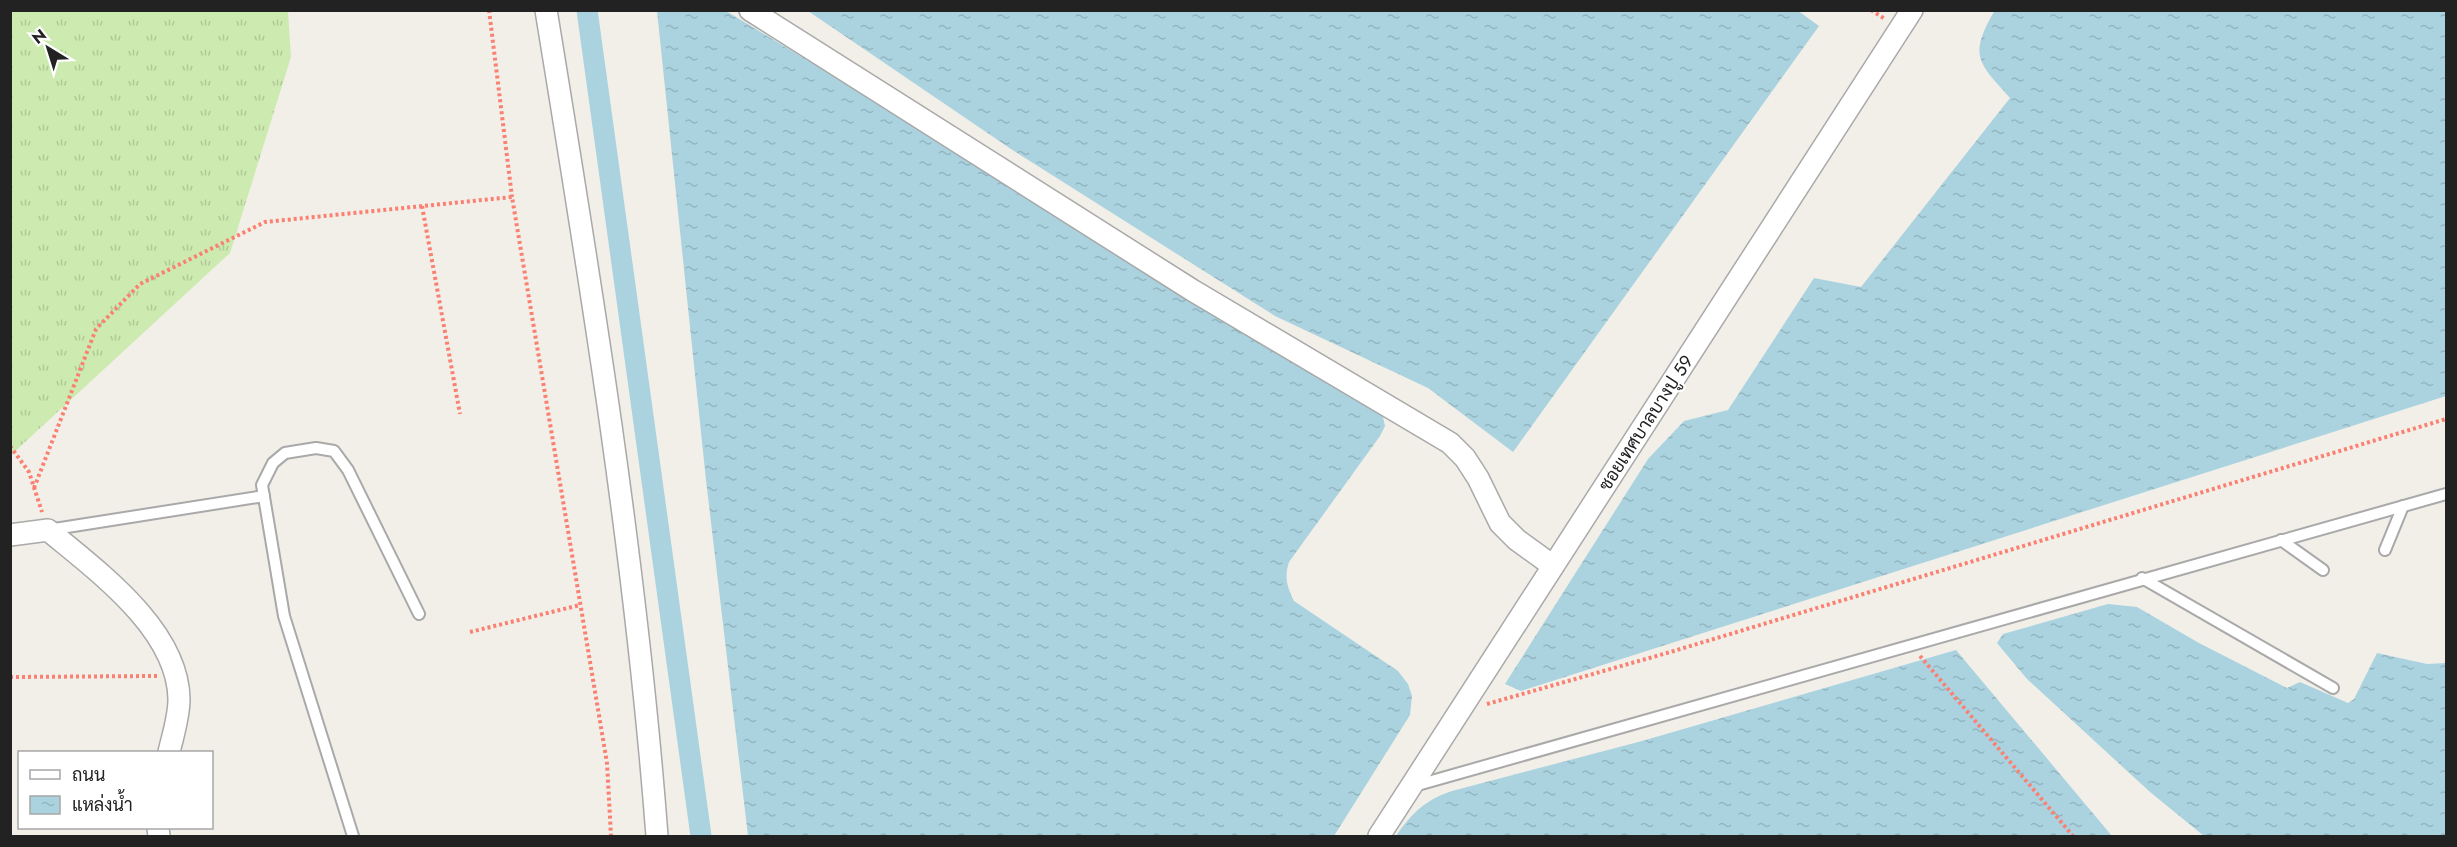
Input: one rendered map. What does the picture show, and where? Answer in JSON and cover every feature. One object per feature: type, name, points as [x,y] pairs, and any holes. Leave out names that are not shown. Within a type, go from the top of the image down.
[{"type":"street","points":[[546,10],[610,415],[648,725],[657,837]]},
{"type":"street","points":[[750,10],[1182,284],[1449,443],[1465,458],[1478,478],[1500,523],[1517,540],[1553,566]]},
{"type":"street","name":"ซอยเทศบาลบางปู 59","points":[[1379,837],[1912,10]]},
{"type":"street","points":[[10,535],[48,530],[92,567],[136,609],[157,633],[169,656],[179,697],[169,751]]},
{"type":"lane","points":[[354,837],[284,616],[262,485],[273,463],[285,453],[316,448],[334,452],[348,470],[419,614]]},
{"type":"lane","points":[[1411,787],[2142,578],[2446,494]]},
{"type":"lane","points":[[48,530],[264,496]]},
{"type":"lane","points":[[2385,550],[2403,506]]},
{"type":"lane","points":[[2281,540],[2323,570]]},
{"type":"lane","points":[[2142,578],[2333,688]]},
{"type":"path","points":[[489,10],[512,196],[607,763],[611,837]]},
{"type":"path","points":[[34,488],[96,329],[140,284],[265,222],[512,196]]},
{"type":"path","points":[[422,206],[460,414]]},
{"type":"path","points":[[1463,706],[1493,704],[2446,419]]},
{"type":"path","points":[[10,446],[29,472],[48,530]]},
{"type":"path","points":[[470,632],[580,604]]},
{"type":"path","points":[[1910,644],[2073,837]]},
{"type":"path","points":[[10,677],[174,675]]},
{"type":"green space","points":[[11,10],[288,11],[291,57],[230,253],[11,455]]},
{"type":"water","points":[[1797,10],[1819,26],[1513,452],[1428,388],[1275,316],[1011,149],[808,11]]},
{"type":"water","points":[[1995,10],[2446,11],[2446,396],[1521,691],[1505,684],[1648,459],[1684,421],[1728,410],[1814,278],[1861,287],[2010,98],[1990,76],[1980,58],[1981,38]]},
{"type":"water","points":[[657,11],[726,11],[1381,408],[1385,426],[1380,436],[1289,562],[1287,573],[1288,586],[1294,601],[1398,671],[1408,684],[1412,696],[1410,715],[1334,836],[748,836],[706,480]]},
{"type":"water","points":[[2108,604],[2137,607],[2199,643],[2287,688],[2300,682],[2348,703],[2354,699],[2377,653],[2427,664],[2446,663],[2446,836],[2204,836],[2150,792],[2027,679],[1997,643],[2003,634]]},
{"type":"water","points":[[1956,650],[2112,836],[1396,836],[1420,808],[1452,791],[1642,741]]},
{"type":"waterway","points":[[587,10],[701,836]]}]
